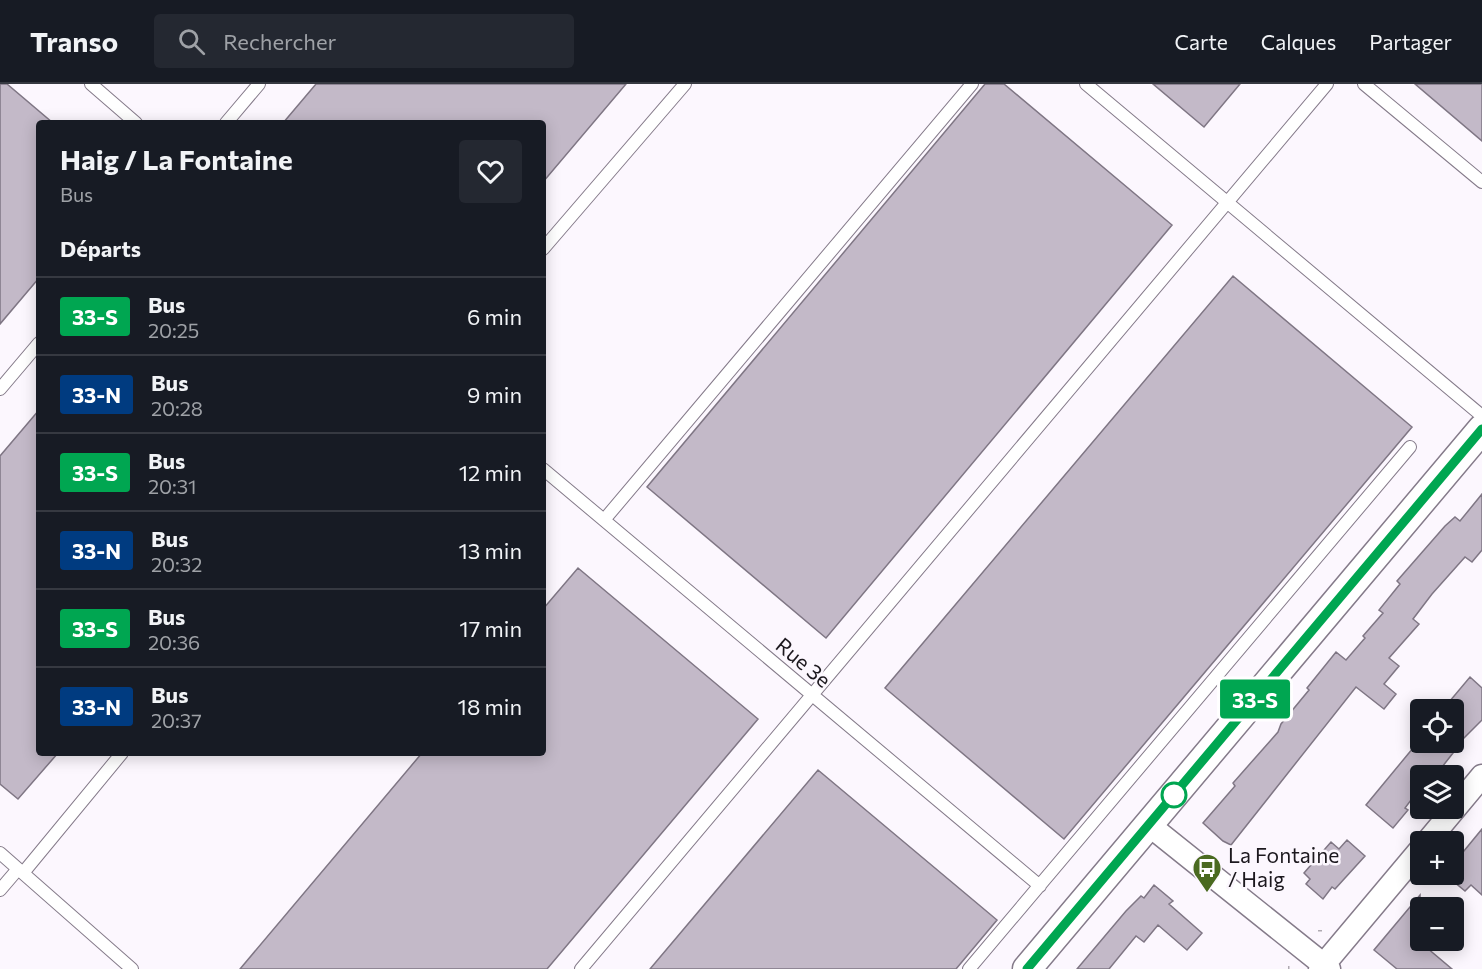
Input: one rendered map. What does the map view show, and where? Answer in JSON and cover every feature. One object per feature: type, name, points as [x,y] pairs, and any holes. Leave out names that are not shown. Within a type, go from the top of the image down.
[{"type":"street","points":[[1027,969],[1482,429]]},
{"type":"street","points":[[1436,831],[1482,776]]},
{"type":"street","points":[[1149,825],[1324,968],[1410,862]]},
{"type":"lane","points":[[91,84],[133,120]]},
{"type":"lane","points":[[229,120],[259,84]]},
{"type":"lane","points":[[546,246],[685,84]]},
{"type":"lane","points":[[604,520],[972,84]]},
{"type":"lane","points":[[1086,84],[1482,416]]},
{"type":"lane","points":[[581,969],[1327,84]]},
{"type":"lane","points":[[1365,84],[1482,182]]},
{"type":"lane","points":[[0,389],[36,347]]},
{"type":"lane","points":[[969,969],[1410,447]]},
{"type":"lane","name":"Rue 3e","points":[[546,472],[1040,886]]},
{"type":"lane","points":[[0,890],[20,871],[119,756]]},
{"type":"lane","points":[[0,853],[132,969]]},
{"type":"building","points":[[0,84],[7,84],[49,120],[36,120],[36,282],[0,324]]},
{"type":"building","points":[[316,84],[626,84],[546,178],[546,120],[286,120]]},
{"type":"building","points":[[985,84],[1004,84],[1172,225],[826,638],[647,487]]},
{"type":"building","points":[[1153,84],[1240,84],[1204,127]]},
{"type":"building","points":[[1415,84],[1482,84],[1482,141]]},
{"type":"building","points":[[1233,276],[1412,427],[1064,839],[885,688]]},
{"type":"building","points":[[36,414],[36,756],[55,756],[18,799],[0,784],[0,456]]},
{"type":"building","points":[[1482,494],[1482,550],[1472,562],[1465,557],[1432,594],[1413,619],[1419,624],[1389,658],[1399,666],[1384,684],[1396,694],[1384,709],[1356,687],[1231,845],[1223,841],[1203,823],[1235,786],[1233,783],[1278,732],[1281,724],[1309,690],[1307,688],[1336,652],[1346,660],[1383,613],[1379,610],[1400,584],[1397,581],[1445,526],[1455,517],[1460,521]]},
{"type":"building","points":[[578,568],[758,719],[547,969],[240,969],[419,756],[546,756],[546,605]]},
{"type":"building","points":[[1470,677],[1482,688],[1482,720],[1464,738],[1464,699],[1452,699]]},
{"type":"building","points":[[1410,752],[1453,753],[1444,765],[1410,765],[1410,801],[1405,808],[1408,810],[1393,828],[1366,805]]},
{"type":"building","points":[[818,770],[997,920],[956,969],[650,969]]},
{"type":"building","points":[[1482,829],[1482,895],[1471,885],[1465,891],[1458,885],[1464,885],[1464,851]]},
{"type":"building","points":[[1347,840],[1365,856],[1335,889],[1332,887],[1323,899],[1306,884],[1310,879],[1304,873],[1331,842],[1339,849]]},
{"type":"building","points":[[1154,885],[1173,901],[1169,904],[1202,933],[1187,950],[1158,925],[1144,942],[1136,936],[1109,969],[1077,969],[1126,911],[1141,896],[1144,898]]},
{"type":"building","points":[[1410,907],[1410,951],[1431,951],[1452,969],[1397,969],[1374,950]]},
{"type":"bus line","name":"33-S","points":[[1027,969],[1482,429]]},
{"type":"place","name":"La Fontaine / Haig","points":[[1207,894]]}]
